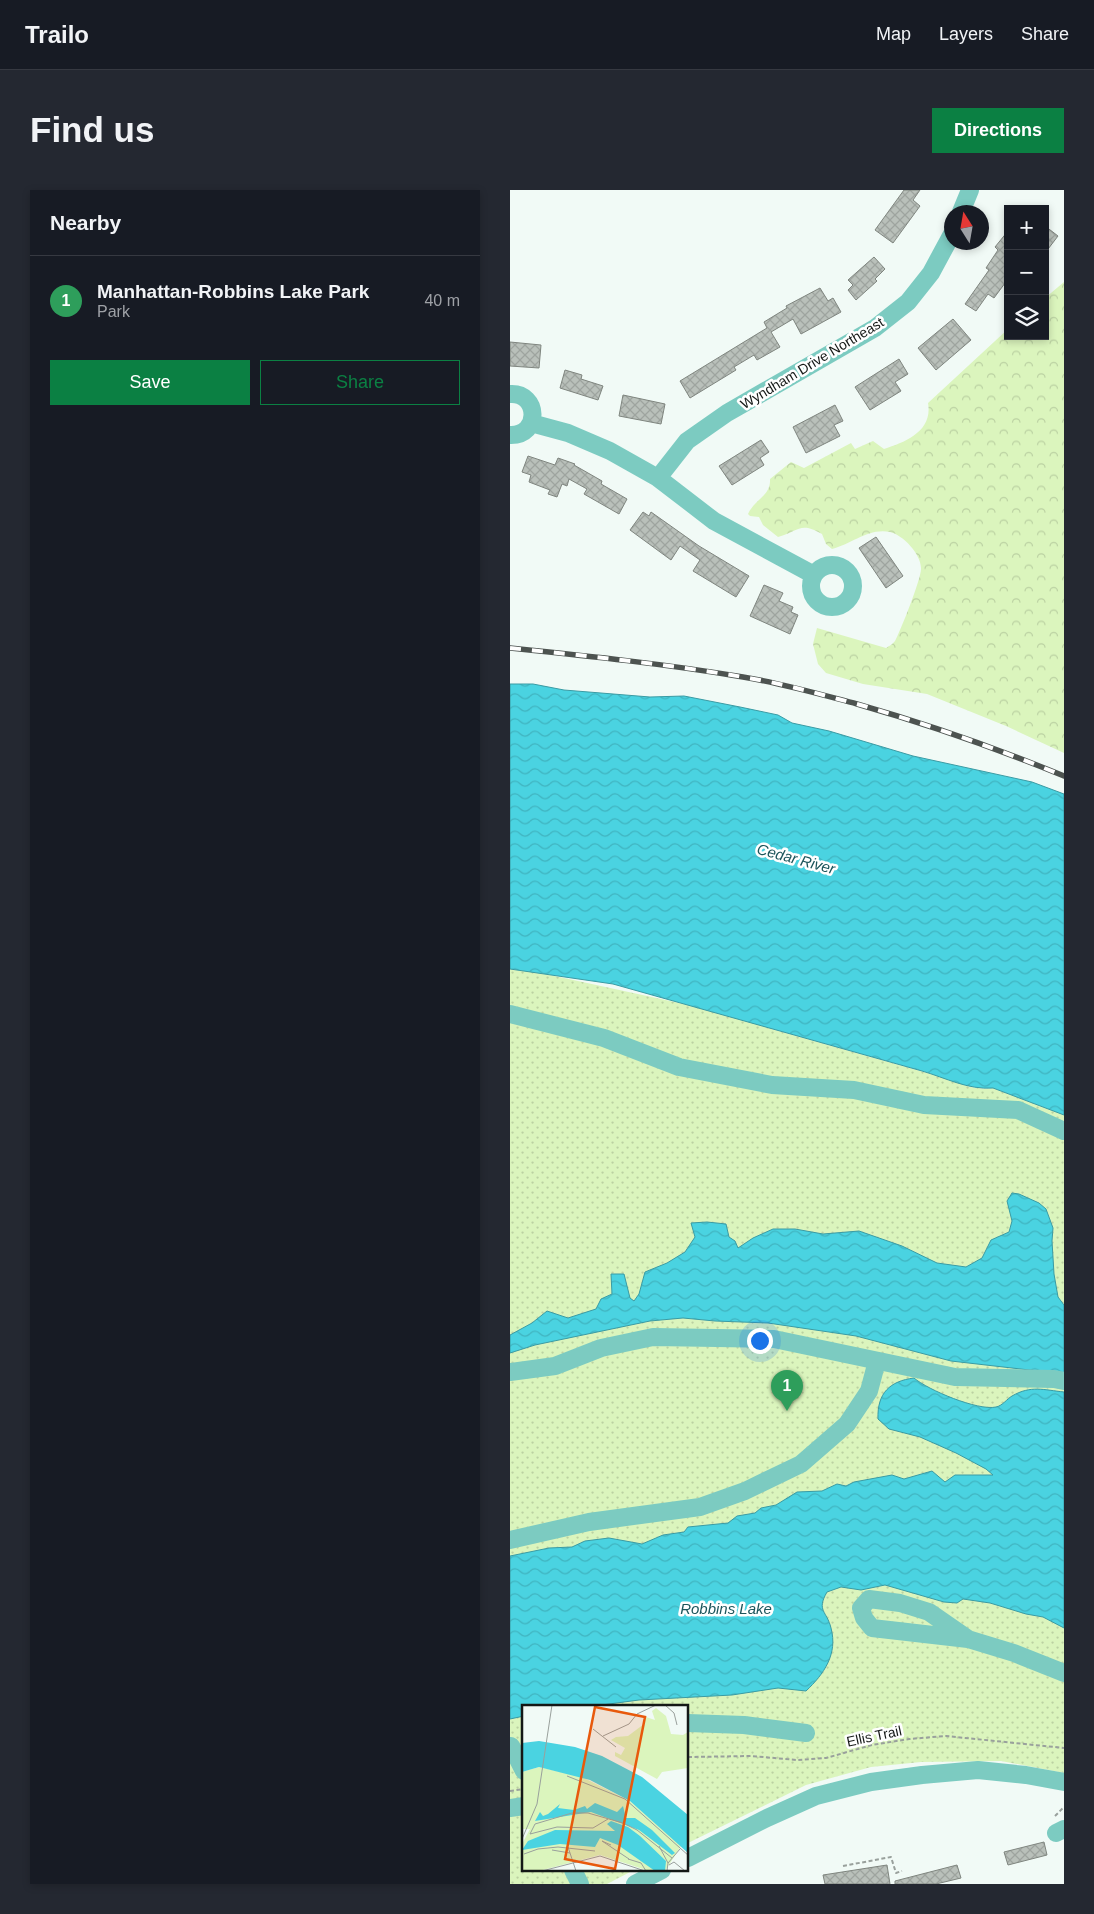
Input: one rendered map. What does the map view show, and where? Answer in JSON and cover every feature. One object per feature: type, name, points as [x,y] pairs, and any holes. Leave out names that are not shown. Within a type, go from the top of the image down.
[{"type":"street","points":[[964,205],[970,190]]},
{"type":"street","name":"Wyndham Drive Northeast","points":[[658,478],[687,441],[727,413],[875,328],[908,302],[931,273],[944,249]]},
{"type":"street","points":[[510,394],[520,395],[530,404],[532,410],[531,423],[522,433],[510,435]]},
{"type":"street","points":[[531,423],[568,433],[610,451],[658,478],[714,521],[814,575]]},
{"type":"street","points":[[510,1014],[604,1038],[679,1067],[772,1085],[854,1090],[924,1105],[1018,1110],[1064,1131]]},
{"type":"street","points":[[510,1372],[555,1366],[601,1348],[652,1337],[774,1339],[955,1377],[1054,1379],[1064,1381]]},
{"type":"street","points":[[510,1540],[589,1522],[700,1507],[753,1487],[801,1464],[847,1424],[869,1392],[877,1361]]},
{"type":"street","points":[[968,1639],[929,1612],[900,1603],[869,1599],[861,1608],[864,1618],[872,1628],[968,1639],[1014,1653],[1064,1673]]},
{"type":"street","points":[[689,1723],[744,1725],[806,1734]]},
{"type":"street","points":[[515,1745],[522,1764]]},
{"type":"street","points":[[689,1857],[767,1818],[816,1796],[871,1782],[978,1770],[1026,1775],[1064,1782]]},
{"type":"street","points":[[574,1872],[580,1884]]},
{"type":"street","points":[[635,1884],[658,1872]]},
{"type":"path","name":"Ellis Trail","points":[[689,1757],[750,1756],[797,1760],[826,1758],[872,1745],[946,1736],[1064,1748]]},
{"type":"path","points":[[843,1866],[891,1857],[896,1873],[902,1871]]},
{"type":"green space","points":[[1064,282],[1064,753],[1006,726],[927,694],[863,684],[826,673],[818,664],[813,644],[817,628],[886,648],[891,645],[895,641],[901,627],[918,582],[921,568],[918,557],[906,541],[890,532],[882,531],[867,534],[832,549],[826,544],[822,534],[815,530],[800,528],[778,537],[763,525],[759,517],[748,514],[768,490],[770,479],[791,462],[804,468],[851,443],[855,449],[873,441],[884,449],[909,439],[922,428],[926,421],[928,403],[1004,333],[1004,340],[1049,340],[1049,295]]},
{"type":"green space","points":[[510,969],[541,973],[730,1014],[772,1029],[965,1085],[976,1088],[993,1088],[1064,1115],[1064,1773],[1001,1761],[921,1762],[871,1767],[806,1785],[689,1843],[689,1705],[522,1705],[522,1872],[630,1872],[607,1884],[510,1884]]},
{"type":"water","name":"Cedar River","points":[[510,684],[533,684],[564,690],[650,697],[684,696],[740,707],[778,715],[792,723],[829,731],[913,756],[1032,782],[1064,794],[1064,1115],[993,1088],[966,1085],[613,984],[510,969]]},
{"type":"water","points":[[1012,1193],[1039,1203],[1046,1209],[1053,1228],[1054,1274],[1058,1297],[1064,1305],[1064,1374],[951,1361],[856,1336],[768,1323],[683,1318],[650,1321],[535,1345],[510,1353],[510,1335],[532,1323],[547,1311],[568,1318],[596,1309],[601,1299],[612,1294],[611,1274],[624,1274],[630,1298],[634,1301],[639,1294],[645,1272],[667,1263],[685,1252],[695,1237],[691,1223],[726,1224],[729,1237],[735,1241],[738,1248],[753,1238],[773,1229],[795,1229],[823,1234],[859,1231],[902,1246],[937,1263],[966,1267],[982,1258],[991,1240],[1009,1232],[1012,1221],[1007,1201]]},
{"type":"water","name":"Robbins Lake","points":[[914,1378],[930,1388],[953,1398],[966,1403],[988,1407],[996,1407],[1025,1390],[1038,1389],[1064,1392],[1064,1628],[1043,1617],[990,1603],[963,1599],[957,1603],[944,1602],[885,1585],[861,1590],[841,1587],[827,1592],[822,1603],[823,1611],[831,1628],[833,1646],[824,1670],[806,1691],[778,1688],[732,1695],[639,1700],[602,1705],[522,1705],[522,1716],[510,1719],[510,1556],[549,1548],[572,1547],[585,1541],[609,1538],[642,1544],[663,1535],[684,1532],[688,1527],[728,1523],[737,1516],[755,1513],[761,1508],[776,1505],[797,1492],[822,1491],[837,1484],[846,1486],[854,1482],[892,1475],[904,1479],[932,1471],[945,1482],[955,1475],[993,1475],[986,1469],[956,1453],[920,1437],[889,1429],[878,1419],[878,1410],[883,1395],[892,1385]]},
{"type":"building","points":[[904,190],[920,190],[913,200],[920,206],[893,243],[875,230]]},
{"type":"building","points":[[1049,229],[1058,236],[1049,248]]},
{"type":"building","points":[[1004,236],[1004,284],[994,298],[988,294],[976,311],[965,304],[989,270],[986,268],[998,250],[995,247]]},
{"type":"building","points":[[874,257],[885,269],[875,279],[877,281],[856,300],[848,290],[853,285],[848,280]]},
{"type":"building","points":[[820,288],[828,301],[833,298],[841,312],[801,334],[793,319],[771,332],[780,347],[757,360],[754,355],[734,367],[736,370],[690,398],[680,381],[767,328],[764,322],[787,308],[786,306]]},
{"type":"building","points":[[953,319],[971,340],[936,370],[918,348]]},
{"type":"building","points":[[510,342],[541,345],[539,368],[510,366]]},
{"type":"building","points":[[899,359],[908,374],[895,382],[901,391],[870,410],[855,387]]},
{"type":"building","points":[[565,370],[582,375],[581,379],[603,386],[598,400],[560,388]]},
{"type":"building","points":[[623,395],[665,404],[661,424],[619,416]]},
{"type":"building","points":[[835,405],[843,421],[834,425],[840,436],[806,453],[793,427]]},
{"type":"building","points":[[761,440],[769,452],[760,458],[764,465],[732,485],[719,466]]},
{"type":"building","points":[[528,456],[555,465],[558,458],[575,464],[602,481],[601,484],[627,499],[619,514],[584,494],[587,489],[569,479],[567,486],[562,484],[557,497],[548,494],[550,490],[529,482],[531,475],[522,472]]},
{"type":"building","points":[[643,512],[649,516],[651,512],[699,546],[749,576],[736,597],[693,571],[700,560],[680,546],[671,560],[630,530]]},
{"type":"building","points":[[876,537],[903,576],[886,588],[859,548]]},
{"type":"building","points":[[764,585],[783,593],[779,601],[793,607],[791,612],[798,615],[790,634],[750,616]]},
{"type":"building","points":[[1044,1842],[1047,1855],[1008,1865],[1004,1852]]},
{"type":"building","points":[[887,1865],[890,1884],[825,1884],[823,1875]]},
{"type":"building","points":[[957,1865],[961,1878],[936,1884],[895,1884],[895,1881]]},
{"type":"railway","points":[[510,648],[685,668],[786,686],[857,704],[935,728],[1064,776]]},
{"type":"place","name":"Manhattan-Robbins Lake Park","points":[[787,1411]]}]
